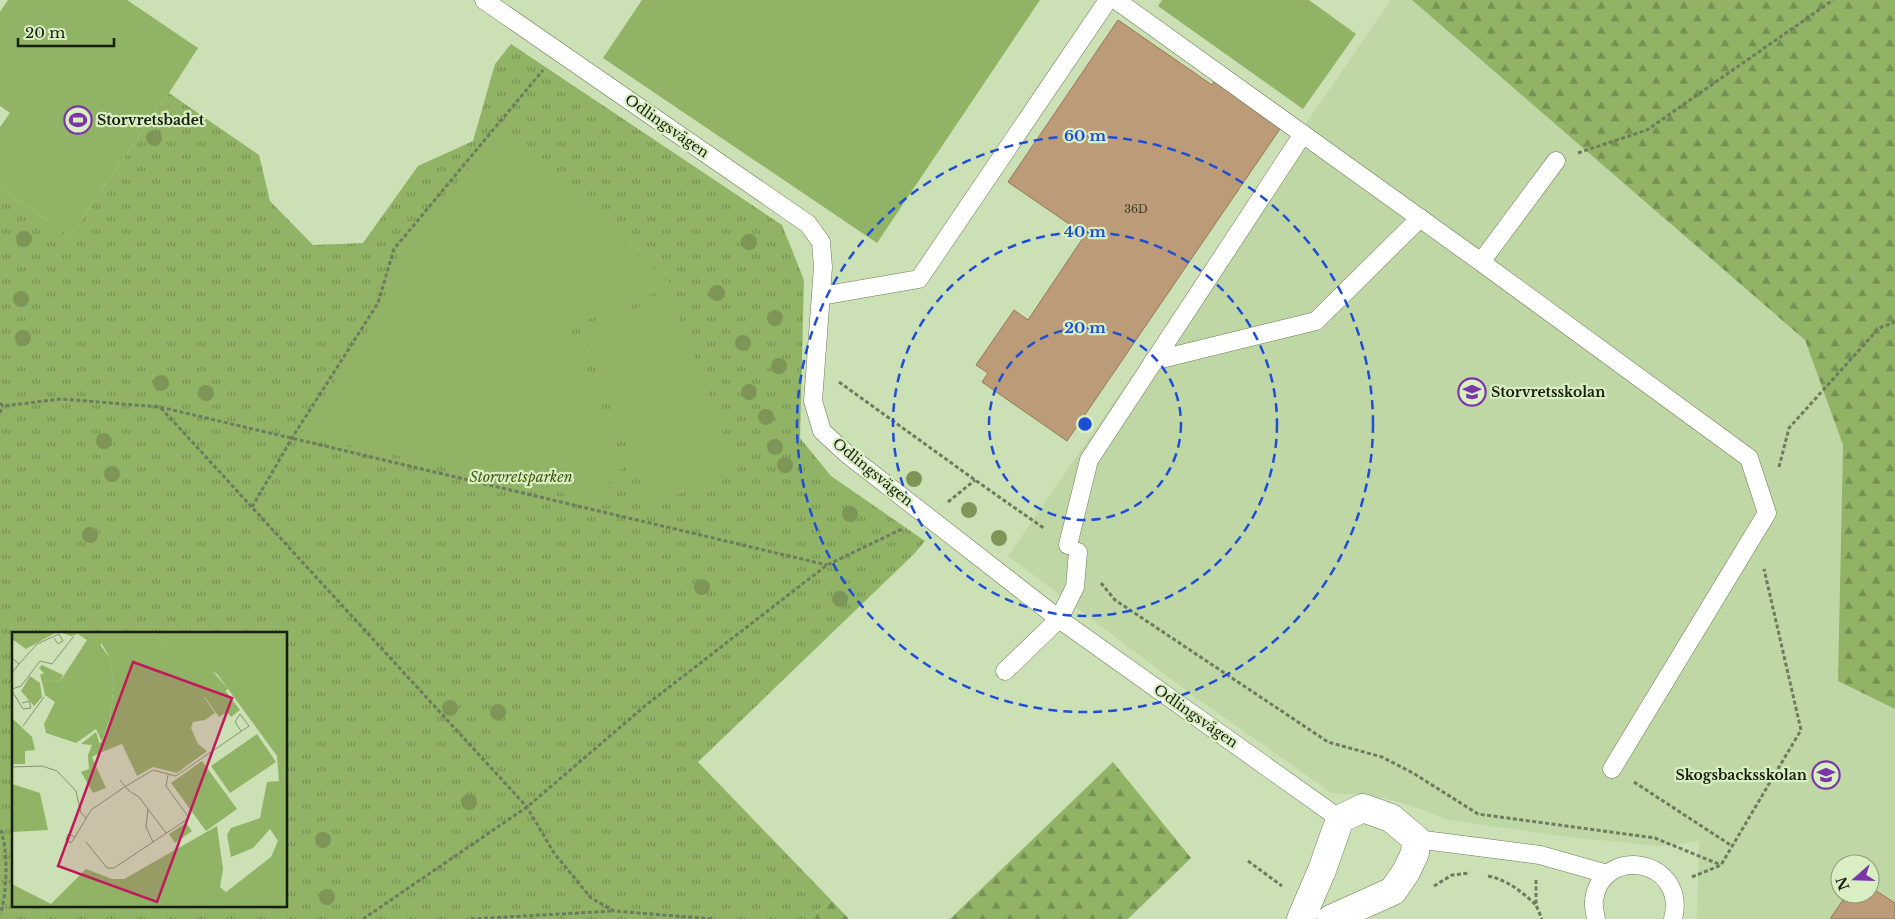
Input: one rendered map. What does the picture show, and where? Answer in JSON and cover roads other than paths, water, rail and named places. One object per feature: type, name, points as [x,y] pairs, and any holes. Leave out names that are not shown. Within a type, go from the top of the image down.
[{"type":"street","points":[[1301,919],[1322,870],[1340,819],[1363,808],[1391,818],[1416,839],[1415,853],[1406,872],[1393,890],[1331,919]]},
{"type":"lane","name":"Odlingsvägen","points":[[484,0],[808,224],[821,242],[824,267],[813,401],[822,431],[847,454],[1059,619],[1340,819]]},
{"type":"lane","points":[[821,296],[919,279],[1108,0]]},
{"type":"lane","points":[[1116,0],[1481,262],[1749,458],[1767,513],[1612,769]]},
{"type":"lane","points":[[1005,671],[1059,619],[1075,587],[1073,549],[1089,460],[1303,134]]},
{"type":"lane","points":[[1481,262],[1556,161]]},
{"type":"lane","points":[[1153,361],[1316,321],[1420,218]]},
{"type":"lane","points":[[1416,839],[1540,855],[1607,874]]},
{"type":"lane","points":[[1596,919],[1593,900],[1598,885],[1607,874],[1626,865],[1644,865],[1656,870],[1670,885],[1676,903],[1673,919]]},
{"type":"place","name":"Storvretsbadet","points":[[78,120]]},
{"type":"place","name":"Storvretsskolan","points":[[1472,392]]},
{"type":"place","name":"Skogsbacksskolan","points":[[1826,775]]},
{"type":"park label","name":"Storvretsparken","points":[[521,477]]}]
